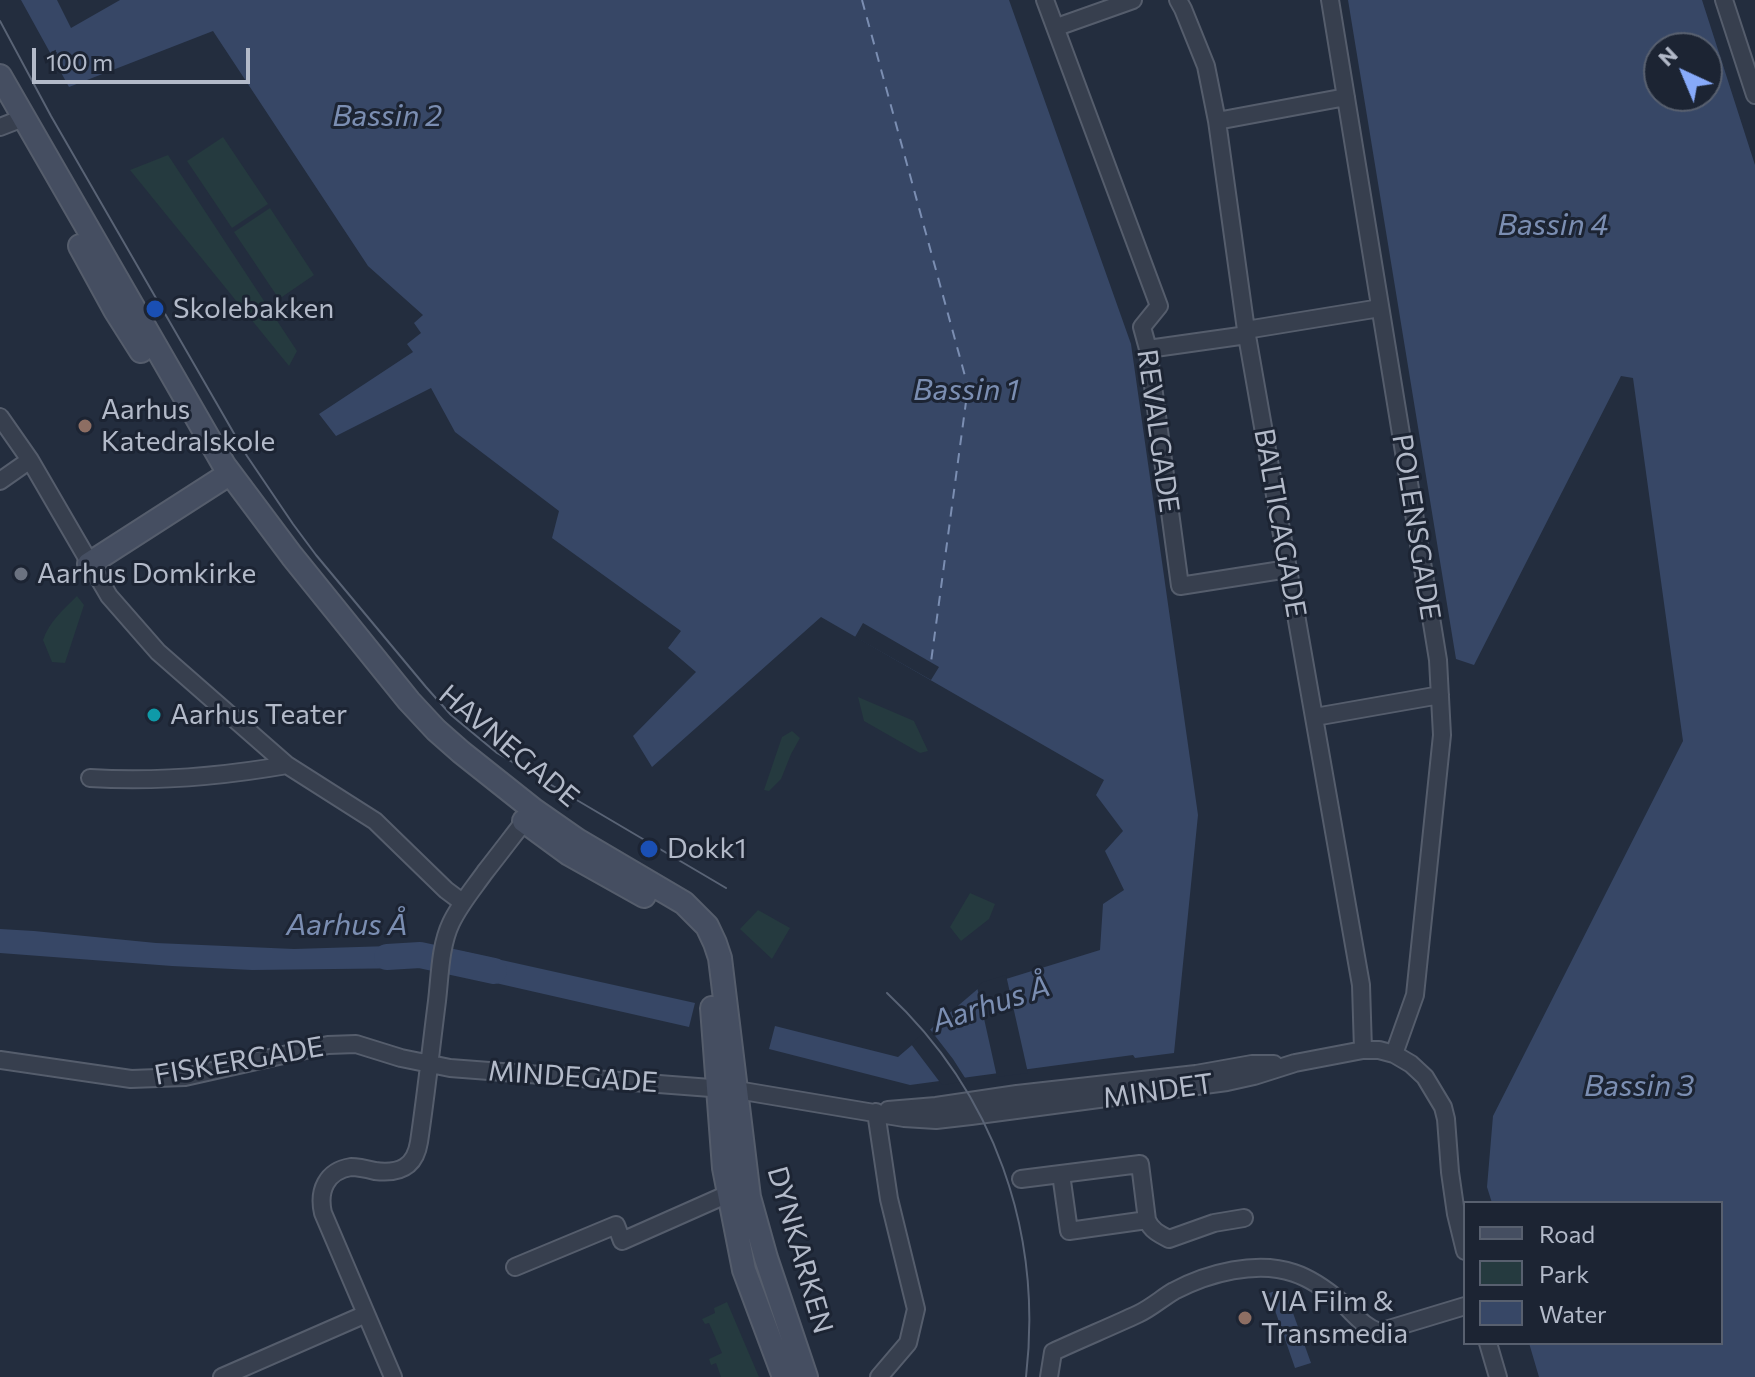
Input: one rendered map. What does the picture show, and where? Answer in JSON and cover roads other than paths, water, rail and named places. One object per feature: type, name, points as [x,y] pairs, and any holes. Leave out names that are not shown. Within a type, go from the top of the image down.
[{"type":"street","name":"REVALGADE","points":[[1045,0],[1159,306],[1142,327],[1148,349],[1180,586],[1288,569]]},
{"type":"street","points":[[1057,27],[1133,0]]},
{"type":"street","name":"BALTICAGADE","points":[[1178,0],[1206,66],[1217,121],[1246,332],[1361,985],[1363,1050]]},
{"type":"street","name":"POLENSGADE","points":[[1330,0],[1438,660],[1442,735],[1415,995],[1394,1054]]},
{"type":"street","points":[[1724,0],[1755,95]]},
{"type":"street","points":[[0,76],[8,119],[213,448],[224,478],[89,564]]},
{"type":"street","points":[[1217,121],[1346,97]]},
{"type":"street","points":[[1148,349],[1380,308]]},
{"type":"street","points":[[0,417],[30,460],[89,564],[118,607],[158,652],[287,765],[375,821],[462,902]]},
{"type":"street","points":[[0,481],[30,460]]},
{"type":"street","name":"HAVNEGADE","points":[[224,478],[436,730],[569,854],[667,908],[695,932],[708,962],[718,999],[727,1090]]},
{"type":"street","points":[[1315,717],[1440,695]]},
{"type":"street","points":[[90,778],[241,773],[287,765]]},
{"type":"street","points":[[393,1377],[323,1213],[320,1200],[323,1187],[336,1173],[352,1167],[394,1171],[415,1159],[449,926],[462,902],[529,816]]},
{"type":"street","name":"FISKERGADE","points":[[0,1060],[131,1079],[185,1077],[317,1047],[356,1044],[429,1065]]},
{"type":"street","name":"MINDET","points":[[876,1112],[926,1120],[1252,1064],[1295,1063],[1363,1050],[1379,1050],[1411,1064],[1437,1094],[1446,1119],[1450,1172],[1463,1243]]},
{"type":"street","name":"MINDEGADE","points":[[429,1065],[727,1090],[876,1112]]},
{"type":"street","name":"DYNKARKEN","points":[[727,1090],[728,1194],[744,1270],[784,1377]]},
{"type":"street","name":"DYNKARKEN","points":[[727,1090],[751,1206],[806,1377]]},
{"type":"street","points":[[876,1112],[889,1199],[916,1309],[908,1343],[879,1377]]},
{"type":"street","points":[[1021,1179],[1140,1164],[1147,1220],[1154,1230],[1169,1239],[1214,1223],[1244,1218]]},
{"type":"street","points":[[1061,1174],[1069,1231],[1147,1220]]},
{"type":"street","points":[[515,1267],[616,1225],[622,1241],[728,1194]]},
{"type":"street","points":[[1049,1377],[1053,1352],[1142,1312],[1176,1290],[1215,1274],[1263,1268],[1292,1272],[1319,1284],[1368,1328],[1379,1332],[1463,1307]]},
{"type":"street","points":[[222,1377],[366,1314]]},
{"type":"street","points":[[1489,1345],[1498,1377]]},
{"type":"water","points":[[21,0],[57,0],[71,28],[120,0],[1009,0],[1131,344],[1198,815],[1174,1053],[1135,1058],[1133,1055],[910,1085],[769,1049],[775,1026],[898,1057],[980,987],[1100,950],[1103,904],[1124,890],[1105,851],[1123,831],[1096,795],[1104,780],[821,617],[652,767],[633,736],[696,672],[668,648],[681,631],[552,538],[559,511],[455,432],[431,388],[336,436],[319,414],[413,352],[407,344],[421,333],[414,323],[423,315],[368,266],[213,31],[69,87]]},
{"type":"water","points":[[1348,0],[1702,0],[1712,32],[1643,32],[1643,112],[1723,112],[1723,65],[1755,165],[1755,1377],[1539,1377],[1530,1345],[1723,1345],[1723,1201],[1491,1201],[1487,1187],[1493,1116],[1683,741],[1633,378],[1621,376],[1474,665],[1456,659]]},
{"type":"water","points":[[0,929],[156,943],[294,949],[422,945],[419,968],[252,970],[0,953]]},
{"type":"water","points":[[461,951],[695,1003],[689,1027],[456,974]]},
{"type":"water","points":[[1284,1288],[1311,1363],[1295,1368],[1269,1293]]},
{"type":"waterway","name":"Aarhus Å","points":[[387,957],[420,955],[494,971]]},
{"type":"tram line","points":[[0,21],[51,116],[247,456],[316,555],[426,687],[451,715],[497,753],[726,888]]},
{"type":"tram line","points":[[887,993],[924,1032],[956,1075],[982,1120],[1003,1168],[1018,1218],[1026,1269],[1029,1323],[1026,1377]]},
{"type":"place","name":"Skolebakken","points":[[155,309]]},
{"type":"place","name":"Aarhus Katedralskole","points":[[85,426]]},
{"type":"place","name":"Aarhus Domkirke","points":[[21,574]]},
{"type":"place","name":"Aarhus Teater","points":[[154,715]]},
{"type":"place","name":"Dokk1","points":[[649,849]]},
{"type":"place","name":"VIA Film & Transmedia","points":[[1245,1318]]},
{"type":"water label","name":"Bassin 2","points":[[387,116]]},
{"type":"water label","name":"Bassin 4","points":[[1553,225]]},
{"type":"water label","name":"Bassin 1","points":[[966,390]]},
{"type":"water label","name":"Bassin 3","points":[[1639,1086]]}]
